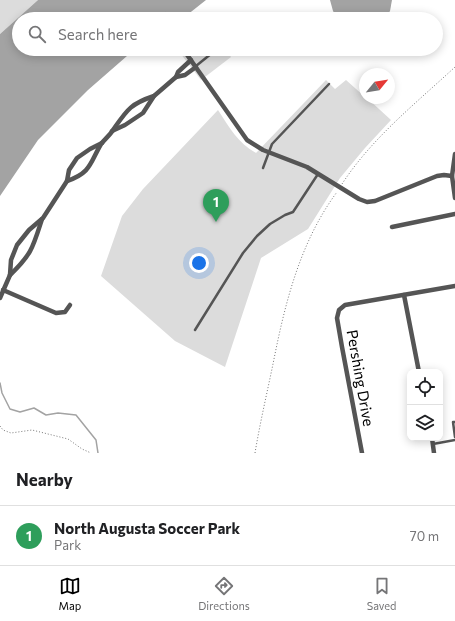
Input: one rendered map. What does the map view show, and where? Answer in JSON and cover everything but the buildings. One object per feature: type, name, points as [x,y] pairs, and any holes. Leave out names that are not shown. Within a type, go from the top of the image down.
[{"type":"street","points":[[189,56],[243,136],[257,147],[319,174],[359,199],[371,202],[436,176],[452,176]]},
{"type":"street","points":[[112,131],[125,125],[143,113],[154,96],[176,77],[178,72],[191,60]]},
{"type":"street","points":[[176,77],[185,75],[196,66]]},
{"type":"street","points":[[67,181],[86,171],[102,143],[120,119],[135,103],[154,96]]},
{"type":"street","points":[[0,298],[10,275],[11,260],[18,245],[29,230],[42,218],[67,181],[69,170],[76,158],[102,143]]},
{"type":"street","points":[[455,154],[452,176],[455,198]]},
{"type":"street","points":[[392,227],[455,214]]},
{"type":"street","points":[[10,275],[30,254],[42,218]]},
{"type":"street","points":[[418,369],[404,295],[455,286]]},
{"type":"street","points":[[4,290],[56,313],[65,312],[70,305]]},
{"type":"street","name":"Pershing Drive","points":[[362,453],[337,318],[338,313],[340,308],[345,306],[404,295]]},
{"type":"street","points":[[432,441],[434,453]]},
{"type":"lane","points":[[196,66],[208,56]]},
{"type":"lane","points":[[263,168],[272,144],[329,84]]},
{"type":"lane","points":[[195,330],[243,253],[257,236],[270,224],[293,212],[319,174]]},
{"type":"lane","points":[[455,422],[452,422],[455,437]]},
{"type":"lane","points":[[433,444],[455,440]]},
{"type":"path","points":[[256,453],[278,336],[298,264],[319,221],[340,187],[369,148],[405,112],[455,67]]},
{"type":"path","points":[[0,426],[3,430],[11,433],[32,430],[68,439],[90,453]]},
{"type":"shaded area","points":[[0,0],[38,0],[25,12],[12,12],[12,23],[0,34]]},
{"type":"shaded area","points":[[38,0],[206,0],[191,12],[25,12]]},
{"type":"shaded area","points":[[330,0],[392,0],[389,12],[333,11]]},
{"type":"shaded area","points":[[12,23],[12,56],[127,56],[88,90],[38,140],[0,196],[0,34]]},
{"type":"shaded area","points":[[182,56],[230,56],[231,57],[201,80]]},
{"type":"shaded area","points":[[326,80],[335,89],[346,80],[359,92],[359,104],[374,104],[391,120],[340,178],[308,229],[261,258],[225,367],[175,341],[101,276],[122,216],[143,189],[218,110],[239,139],[256,153]]},
{"type":"waterway","points":[[0,383],[2,393],[10,409],[20,412],[34,408],[46,415],[58,413],[76,415],[96,440],[98,453]]},
{"type":"place","name":"North Augusta Soccer Park","points":[[216,222]]}]
